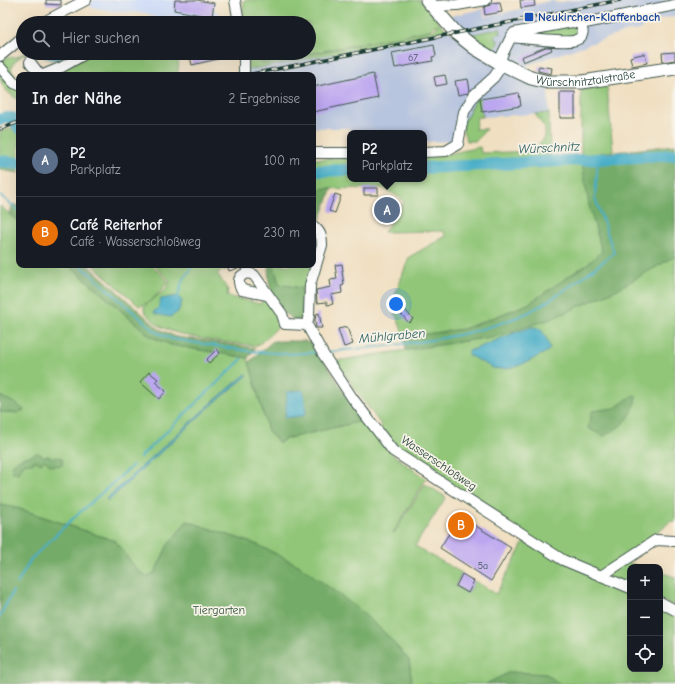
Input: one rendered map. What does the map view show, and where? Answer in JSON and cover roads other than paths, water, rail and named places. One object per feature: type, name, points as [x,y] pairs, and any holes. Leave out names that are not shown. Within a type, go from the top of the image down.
[{"type":"main road","name":"Würschnitztalstraße","points":[[430,3],[459,36],[475,48],[500,63],[531,78],[548,82],[582,82],[675,68]]},
{"type":"street","points":[[55,16],[86,0]]},
{"type":"street","points":[[235,0],[238,16]]},
{"type":"street","points":[[430,3],[457,5],[486,0]]},
{"type":"street","points":[[427,152],[446,151],[458,144],[464,112],[474,95],[494,77],[498,71],[502,55],[514,33],[572,22],[580,24],[675,5]]},
{"type":"street","points":[[511,36],[557,41],[576,40],[583,33],[583,28],[580,24]]},
{"type":"street","points":[[0,56],[16,43]]},
{"type":"street","points":[[50,72],[74,60]]},
{"type":"street","points":[[244,60],[244,72]]},
{"type":"street","points":[[30,62],[38,72]]},
{"type":"street","points":[[0,67],[16,84]]},
{"type":"street","points":[[316,153],[347,153]]},
{"type":"street","points":[[316,228],[319,231],[322,238],[316,265]]},
{"type":"street","points":[[267,295],[282,314],[285,324],[307,325],[309,316],[310,285],[315,268]]},
{"type":"street","name":"Wasserschloßweg","points":[[307,325],[322,352],[353,399],[393,451],[563,560],[627,587]]},
{"type":"street","points":[[601,576],[656,540],[674,541]]},
{"type":"street","points":[[663,604],[675,610]]},
{"type":"water","points":[[178,296],[182,301],[178,312],[170,317],[155,314],[154,311],[158,309],[161,299]]},
{"type":"water","points":[[532,327],[536,327],[542,331],[550,348],[545,353],[523,364],[498,369],[493,368],[468,355],[469,351]]},
{"type":"water","points":[[246,374],[248,375],[205,411],[108,501],[106,499],[207,407]]},
{"type":"water","points":[[302,390],[304,392],[306,414],[303,416],[285,418],[287,392]]},
{"type":"waterway","points":[[0,120],[4,118],[13,118],[16,123]]},
{"type":"waterway","name":"Würschnitz","points":[[427,168],[675,155]]},
{"type":"waterway","name":"Mühlgraben","points":[[325,352],[411,343],[474,331],[525,314],[573,284],[614,253],[595,198],[598,159]]},
{"type":"waterway","name":"Würschnitz","points":[[0,161],[16,163]]},
{"type":"waterway","name":"Würschnitz","points":[[316,171],[347,170]]},
{"type":"waterway","name":"Mühlgraben","points":[[0,195],[16,208]]},
{"type":"waterway","name":"Mühlgraben","points":[[83,268],[156,332],[172,339],[248,351],[289,354],[319,352]]},
{"type":"waterway","points":[[178,296],[182,282],[191,268]]},
{"type":"waterway","points":[[140,457],[242,359]]},
{"type":"waterway","points":[[17,584],[31,559],[68,523],[133,465]]},
{"type":"waterway","points":[[0,616],[13,591]]},
{"type":"railway","points":[[262,72],[620,0]]},
{"type":"railway","points":[[0,129],[16,123]]},
{"type":"place","name":"Neukirchen-Klaffenbach","points":[[529,17]]},
{"type":"place","name":"P2","points":[[387,210]]},
{"type":"place","name":"Café Reiterhof","points":[[461,525]]},
{"type":"park label","name":"Tiergarten","points":[[219,610]]}]
